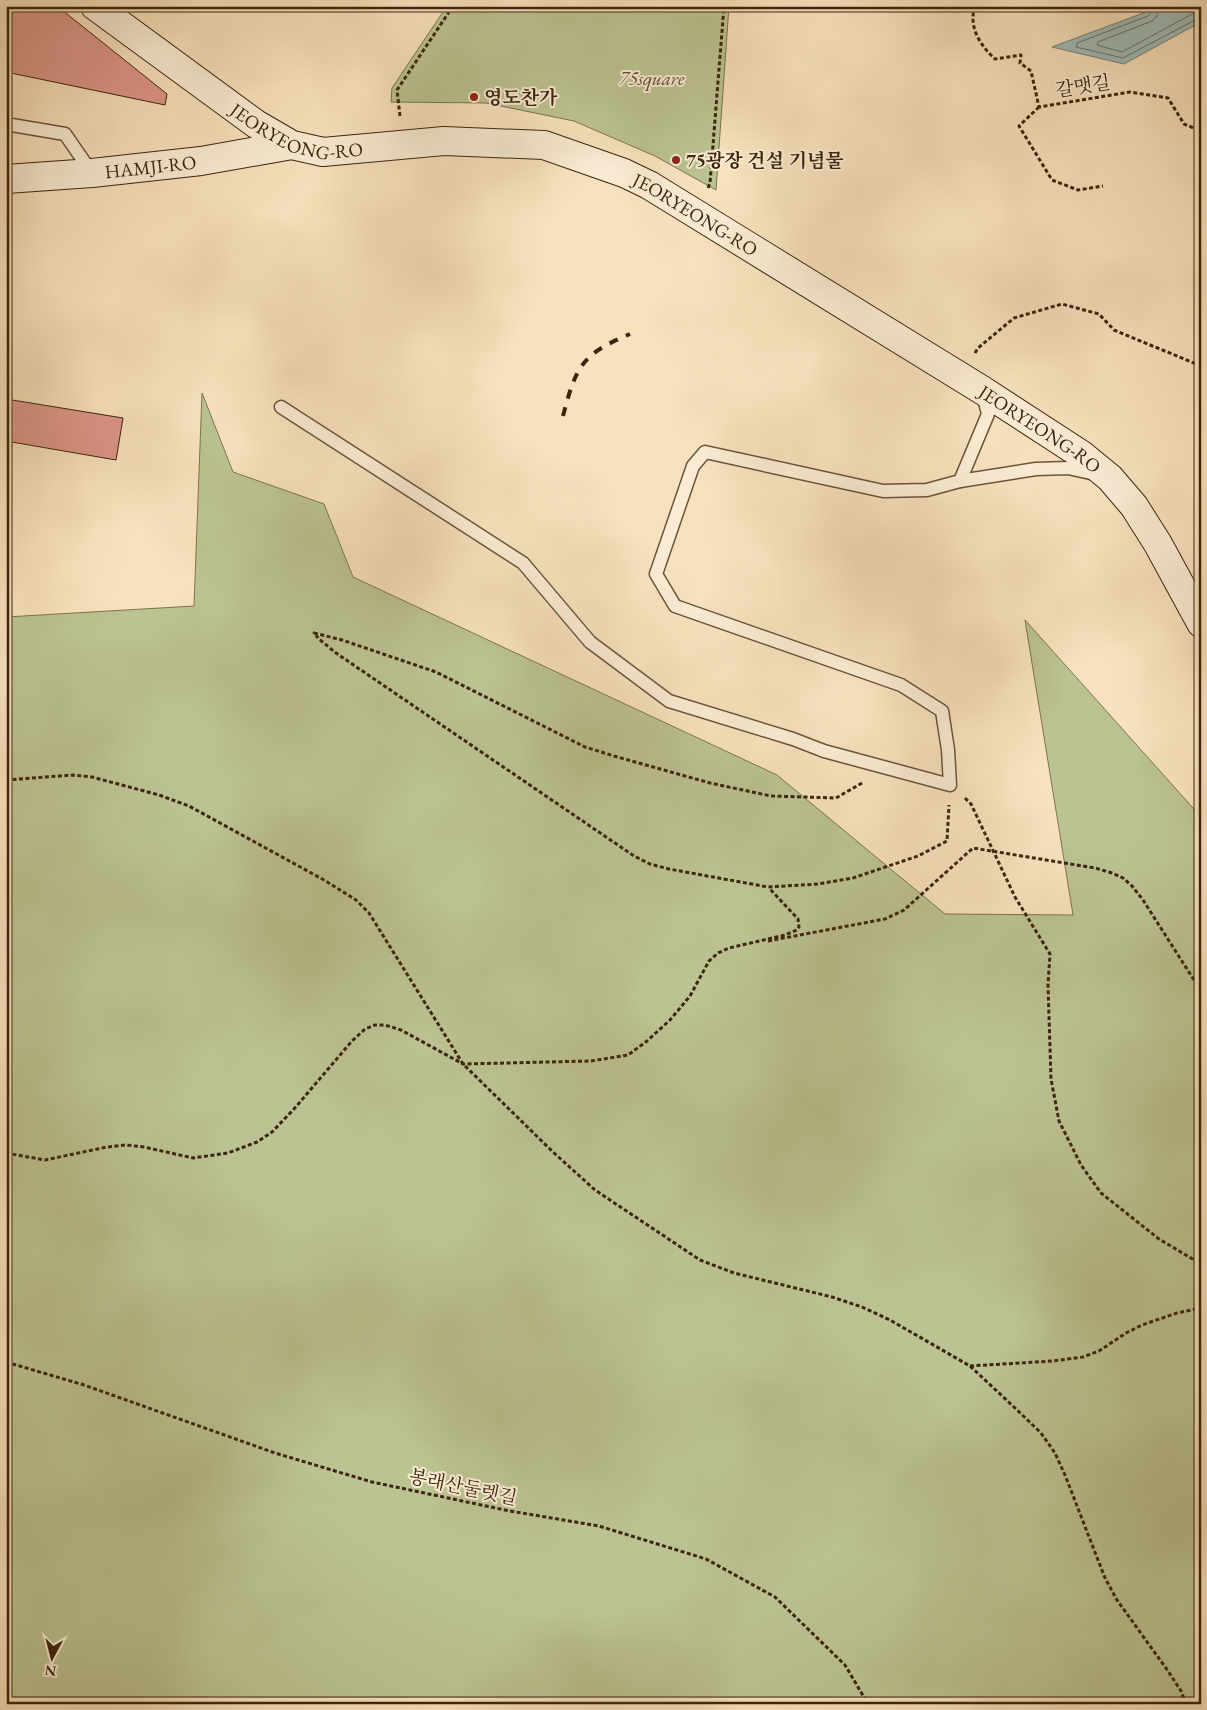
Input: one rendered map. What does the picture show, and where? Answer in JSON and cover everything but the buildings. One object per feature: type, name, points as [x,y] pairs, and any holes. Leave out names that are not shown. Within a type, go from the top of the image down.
[{"type":"main road","name":"JEORYEONG-RO","points":[[95,6],[256,124],[292,144],[322,152],[444,141],[544,145],[624,173],[649,185],[982,390],[1082,455],[1110,478],[1134,506],[1158,544],[1201,623]]},
{"type":"main road","name":"HAMJI-RO","points":[[6,179],[92,173],[200,161],[292,144]]},
{"type":"lane","points":[[6,124],[65,134],[92,173]]},
{"type":"lane","points":[[960,481],[988,414],[982,390]]},
{"type":"lane","points":[[281,407],[522,563],[590,642],[669,701],[793,739],[824,751],[950,785],[948,750],[942,711],[901,685],[675,606],[656,574],[693,466],[705,452],[884,491],[927,490],[960,481],[1036,469],[1068,468],[1110,478]]},
{"type":"path","points":[[308,6],[311,8],[320,6]]},
{"type":"path","points":[[403,145],[397,90],[452,6]]},
{"type":"path","points":[[695,214],[710,183],[724,6]]},
{"type":"path","points":[[942,6],[954,11],[956,6]]},
{"type":"path","name":"갈맷길","points":[[976,6],[974,11],[975,36],[984,49],[995,59],[1021,55],[1020,64],[1031,71],[1039,107],[1130,92],[1168,98],[1184,124],[1201,131]]},
{"type":"path","points":[[1039,107],[1019,126],[1052,180],[1078,190],[1103,186]]},
{"type":"path","points":[[959,376],[978,348],[1014,318],[1062,304],[1099,314],[1114,330],[1201,366]]},
{"type":"path","points":[[874,764],[865,781],[836,798],[771,796],[710,783],[585,747],[436,672],[342,640],[314,633],[336,653],[634,856],[650,864],[669,869],[768,887],[818,884],[853,878],[918,856],[947,841],[950,785]]},
{"type":"path","points":[[6,780],[73,774],[92,777],[159,795],[189,806],[324,880],[356,900],[369,913],[463,1064],[576,1174],[595,1190],[700,1260],[734,1273],[862,1307],[890,1320],[970,1366],[1040,1433],[1055,1453],[1105,1578],[1117,1600],[1168,1670],[1181,1691],[1186,1704]]},
{"type":"path","points":[[950,785],[971,804],[1015,897],[1050,954],[1048,984],[1051,1080],[1059,1122],[1081,1165],[1101,1193],[1159,1239],[1201,1264]]},
{"type":"path","points":[[731,948],[885,919],[904,910],[973,848],[1095,868],[1123,878],[1143,900],[1201,991]]},
{"type":"path","points":[[6,1152],[45,1160],[126,1145],[193,1158],[236,1150],[257,1142],[272,1132],[352,1041],[365,1029],[375,1024],[401,1030],[463,1064],[591,1061],[628,1055],[648,1041],[670,1020],[690,996],[709,961],[718,953],[785,935],[796,930],[798,919],[768,887]]},
{"type":"path","points":[[970,1366],[1052,1361],[1083,1357],[1099,1351],[1142,1325],[1177,1313],[1201,1308]]},
{"type":"path","name":"봉래산둘렛길","points":[[6,1362],[84,1385],[275,1452],[372,1482],[510,1511],[599,1526],[706,1559],[775,1596],[845,1665],[868,1704]]},
{"type":"green space","name":"75square","points":[[447,6],[729,6],[716,190],[655,156],[574,121],[486,103],[391,102],[392,88]]},
{"type":"green space","points":[[202,393],[233,472],[324,504],[353,577],[777,775],[945,914],[1073,915],[1025,620],[1201,817],[1201,1704],[6,1704],[6,617],[194,606]]},
{"type":"water","points":[[1148,6],[1201,6],[1201,22],[1124,64],[1052,47],[1146,12]]},
{"type":"railway","points":[[563,416],[572,385],[583,364],[601,348],[630,334]]},
{"type":"place","name":"영도찬가","points":[[474,97]]},
{"type":"place","name":"75광장 건설 기념물","points":[[676,160]]}]
